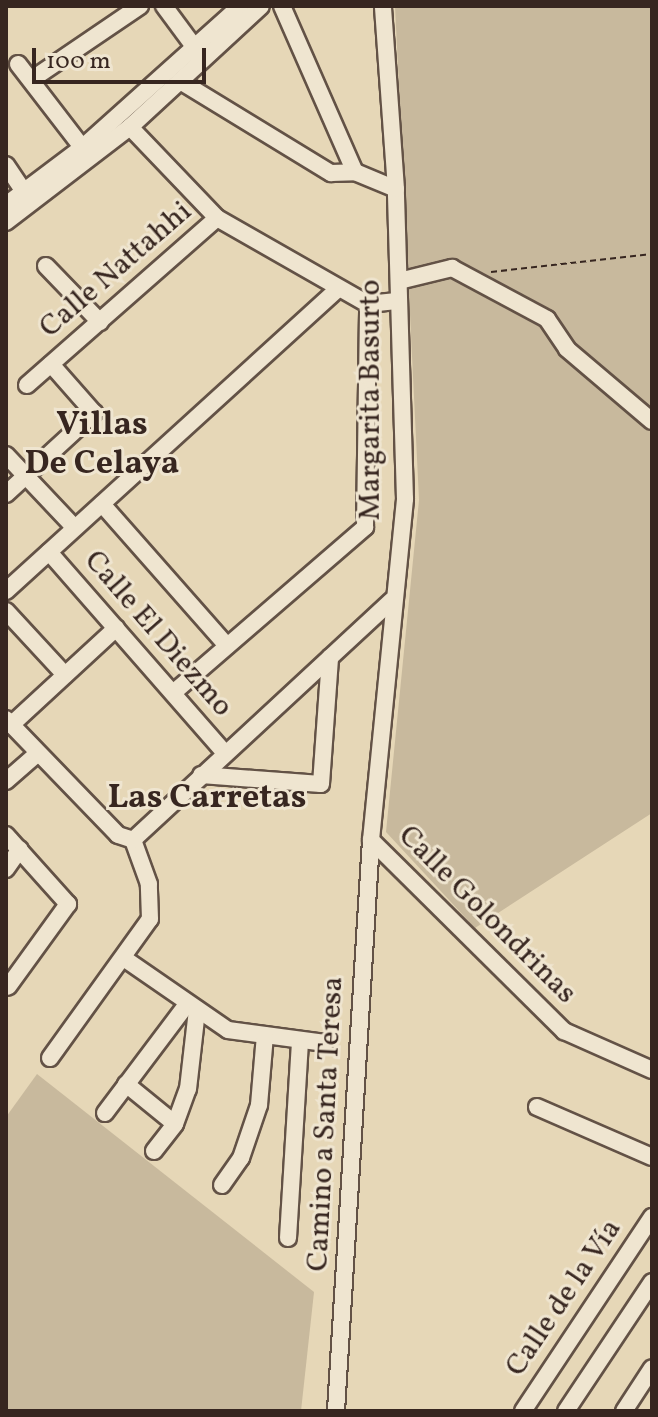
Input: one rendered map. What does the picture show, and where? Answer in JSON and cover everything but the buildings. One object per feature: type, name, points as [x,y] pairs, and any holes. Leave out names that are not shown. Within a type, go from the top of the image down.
[{"type":"street","points":[[31,80],[140,6]]},
{"type":"street","points":[[164,6],[200,55]]},
{"type":"street","points":[[6,231],[11,214],[25,193],[130,127],[180,81],[240,6]]},
{"type":"street","points":[[11,214],[261,6]]},
{"type":"street","points":[[282,6],[355,172]]},
{"type":"street","name":"Margarita Basurto","points":[[371,840],[392,600],[405,499],[396,189],[383,6]]},
{"type":"street","points":[[18,64],[87,153]]},
{"type":"street","points":[[180,81],[331,173],[355,172],[396,189]]},
{"type":"street","points":[[130,127],[217,218],[368,304],[399,301]]},
{"type":"street","points":[[6,165],[25,193]]},
{"type":"street","name":"Calle Nattahhi","points":[[27,385],[217,218]]},
{"type":"street","points":[[46,266],[100,322]]},
{"type":"street","points":[[399,281],[452,268],[547,319],[567,349],[652,421]]},
{"type":"street","points":[[6,591],[339,288]]},
{"type":"street","points":[[173,693],[365,527],[368,304]]},
{"type":"street","points":[[6,494],[94,413],[51,364]]},
{"type":"street","points":[[6,455],[75,528]]},
{"type":"street","points":[[102,504],[227,646]]},
{"type":"street","name":"Calle El Diezmo","points":[[49,552],[225,753]]},
{"type":"street","points":[[133,840],[392,600]]},
{"type":"street","points":[[6,611],[65,675]]},
{"type":"street","points":[[116,628],[8,722],[118,835],[133,840]]},
{"type":"street","points":[[201,775],[321,784],[330,657]]},
{"type":"street","points":[[6,781],[37,754]]},
{"type":"street","points":[[6,835],[68,904],[8,987]]},
{"type":"street","points":[[50,1058],[125,959],[150,919],[149,884],[133,840]]},
{"type":"street","name":"Calle Golondrinas","points":[[371,840],[564,1031],[652,1070]]},
{"type":"street","name":"Camino a Santa Teresa","points":[[336,1411],[371,840]]},
{"type":"street","points":[[6,869],[20,849]]},
{"type":"street","points":[[125,959],[228,1030],[325,1043]]},
{"type":"street","points":[[105,1113],[192,1007]]},
{"type":"street","points":[[154,1151],[175,1124],[188,1089],[192,1007]]},
{"type":"street","points":[[222,1185],[241,1158],[259,1105],[265,1035]]},
{"type":"street","points":[[288,1238],[300,1040]]},
{"type":"street","points":[[126,1084],[175,1124]]},
{"type":"street","points":[[537,1107],[652,1157]]},
{"type":"street","name":"Calle de la Vía","points":[[523,1411],[652,1217]]},
{"type":"street","points":[[566,1411],[652,1282]]},
{"type":"street","points":[[624,1411],[652,1368]]},
{"type":"path","points":[[466,276],[652,254]]},
{"type":"shaded area","points":[[395,6],[652,6],[652,813],[475,928],[386,832],[419,500]]},
{"type":"shaded area","points":[[37,1074],[314,1292],[301,1411],[6,1411],[6,1117]]},
{"type":"district","name":"Villas De Celaya","points":[[102,444]]},
{"type":"district","name":"Las Carretas","points":[[207,799]]}]
